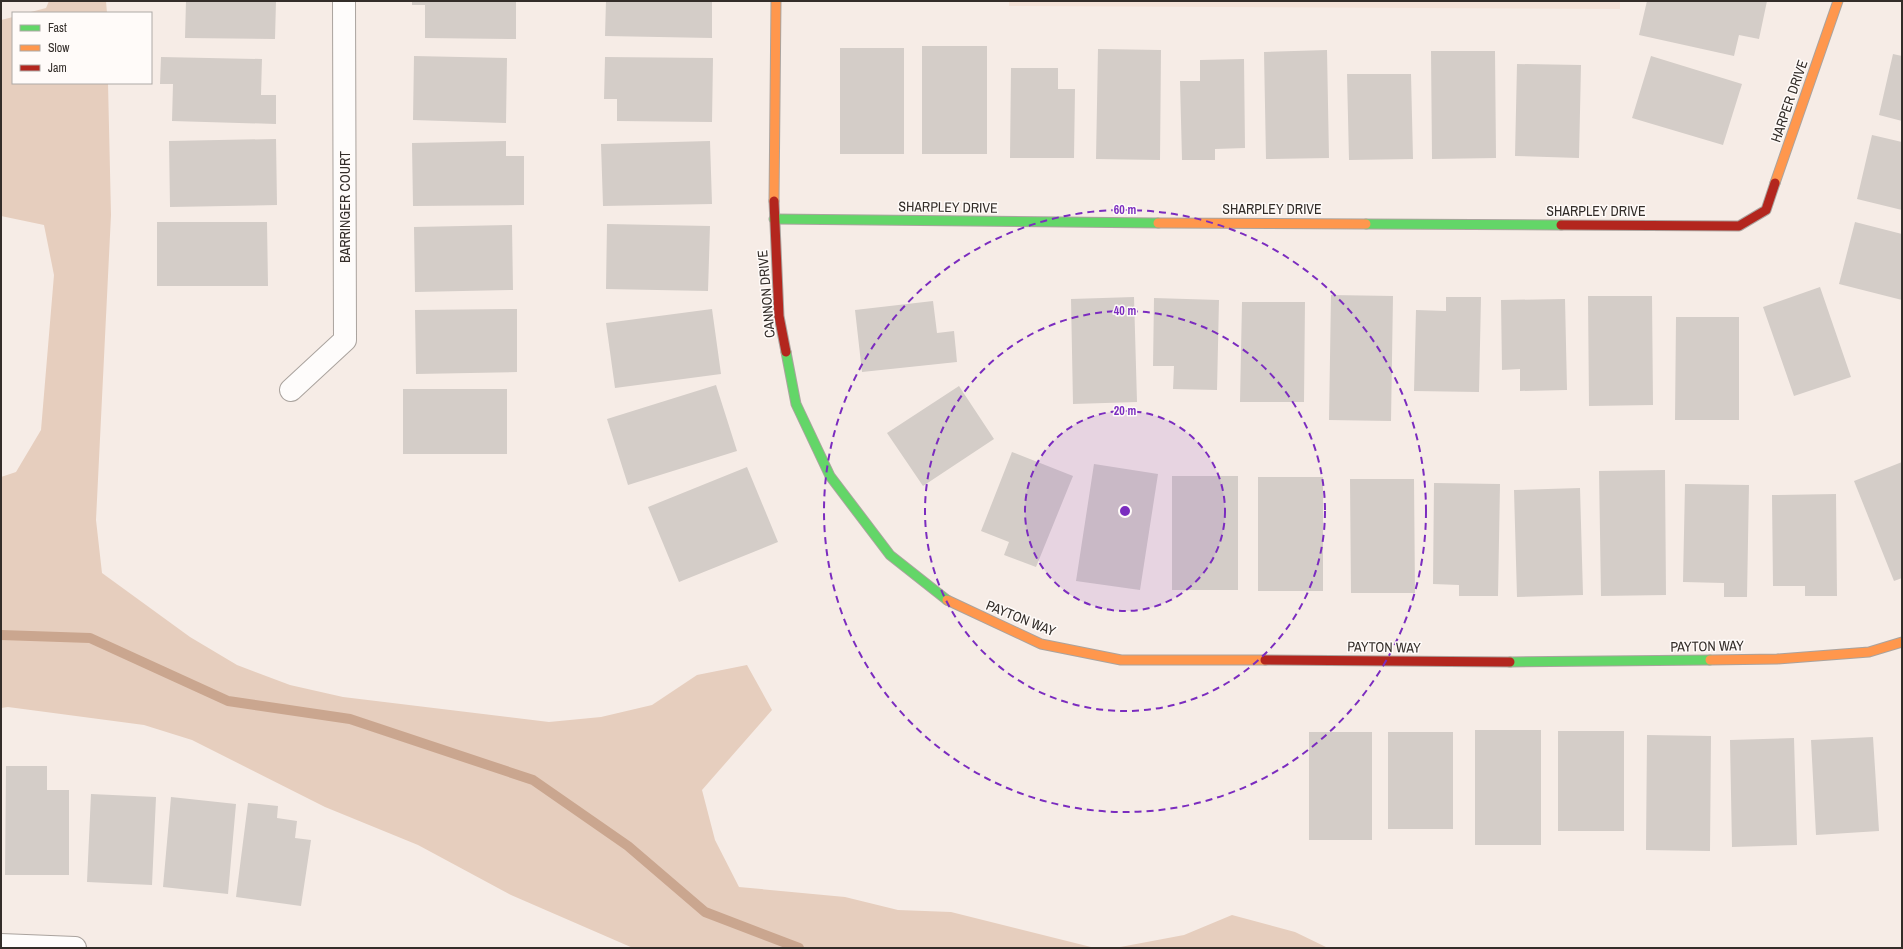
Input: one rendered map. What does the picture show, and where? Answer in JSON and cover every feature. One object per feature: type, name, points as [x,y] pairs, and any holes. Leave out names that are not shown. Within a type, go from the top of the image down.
[{"type":"street","name":"BARRINGER COURT","points":[[291,390],[345,340],[344,1]]},
{"type":"street","name":"CANNON DRIVE","points":[[776,1],[774,219],[779,316],[796,404],[830,476],[890,555]]},
{"type":"street","name":"HARPER DRIVE","points":[[1766,210],[1838,1]]},
{"type":"street","name":"SHARPLEY DRIVE","points":[[774,219],[1738,226],[1766,210]]},
{"type":"street","name":"PAYTON WAY","points":[[890,555],[951,603],[1041,644],[1121,660],[1215,659],[1485,662],[1777,659],[1869,652],[1902,642]]},
{"type":"street","points":[[1,945],[75,948]]},
{"type":"shaded area","points":[[49,1],[106,1],[107,12],[31,12],[46,8]]},
{"type":"shaded area","points":[[1009,1],[1620,1],[1620,9],[1009,6]]},
{"type":"shaded area","points":[[12,17],[12,84],[108,84],[111,215],[96,520],[102,573],[190,637],[237,665],[290,685],[343,697],[549,722],[601,717],[652,705],[697,675],[747,665],[772,710],[702,790],[715,840],[739,887],[845,897],[898,910],[951,912],[1095,948],[633,948],[511,895],[418,845],[325,807],[192,740],[144,725],[8,707],[1,708],[1,477],[16,472],[41,430],[54,275],[44,225],[1,216],[1,20]]},
{"type":"shaded area","points":[[1232,915],[1295,932],[1328,948],[1115,948],[1184,935]]},
{"type":"building","points":[[186,1],[276,1],[275,39],[185,38]]},
{"type":"building","points":[[412,1],[516,1],[516,39],[425,38],[425,5],[412,5]]},
{"type":"building","points":[[606,1],[712,1],[712,38],[605,36]]},
{"type":"building","points":[[1647,1],[1767,1],[1759,39],[1739,35],[1734,56],[1639,35]]},
{"type":"building","points":[[922,46],[987,46],[987,154],[922,154]]},
{"type":"building","points":[[840,48],[904,48],[904,154],[840,154]]},
{"type":"building","points":[[1098,49],[1161,50],[1160,160],[1096,159]]},
{"type":"building","points":[[1327,50],[1329,158],[1266,159],[1264,52]]},
{"type":"building","points":[[1431,51],[1495,51],[1496,158],[1432,159]]},
{"type":"building","points":[[1893,54],[1902,56],[1902,121],[1879,115]]},
{"type":"building","points":[[414,56],[507,58],[506,123],[413,120]]},
{"type":"building","points":[[1651,56],[1742,84],[1723,145],[1632,118]]},
{"type":"building","points":[[161,57],[262,59],[261,95],[276,95],[276,124],[172,121],[173,84],[160,84]]},
{"type":"building","points":[[605,57],[713,58],[712,122],[617,121],[617,99],[604,99]]},
{"type":"building","points":[[1244,59],[1245,148],[1215,149],[1215,160],[1182,160],[1180,81],[1200,81],[1200,60]]},
{"type":"building","points":[[1517,64],[1581,65],[1579,158],[1515,156]]},
{"type":"building","points":[[1011,68],[1058,68],[1058,89],[1075,89],[1074,158],[1010,158]]},
{"type":"building","points":[[1347,74],[1411,74],[1413,159],[1349,160]]},
{"type":"building","points":[[1872,135],[1902,142],[1902,210],[1857,199]]},
{"type":"building","points":[[276,139],[277,205],[170,207],[169,141]]},
{"type":"building","points":[[506,141],[506,156],[524,156],[524,205],[413,206],[412,143]]},
{"type":"building","points":[[710,141],[712,204],[603,206],[601,144]]},
{"type":"building","points":[[157,222],[267,222],[268,286],[157,286]]},
{"type":"building","points":[[1855,222],[1902,234],[1902,300],[1839,284]]},
{"type":"building","points":[[607,224],[710,226],[708,291],[606,289]]},
{"type":"building","points":[[512,225],[513,290],[415,292],[414,227]]},
{"type":"building","points":[[1820,287],[1851,377],[1794,396],[1763,307]]},
{"type":"building","points":[[1331,295],[1393,296],[1391,421],[1329,420]]},
{"type":"building","points":[[1588,296],[1652,296],[1653,405],[1589,406]]},
{"type":"building","points":[[1134,297],[1137,402],[1073,404],[1071,299]]},
{"type":"building","points":[[1446,297],[1481,297],[1479,392],[1414,391],[1416,310],[1446,311]]},
{"type":"building","points":[[1154,298],[1219,300],[1217,390],[1173,389],[1174,366],[1153,366]]},
{"type":"building","points":[[1565,299],[1567,390],[1520,391],[1520,369],[1502,370],[1501,300]]},
{"type":"building","points":[[933,301],[937,333],[954,331],[957,362],[862,372],[855,310]]},
{"type":"building","points":[[1242,302],[1305,302],[1304,402],[1240,402]]},
{"type":"building","points":[[517,309],[517,372],[416,374],[415,310]]},
{"type":"building","points":[[712,309],[721,374],[615,388],[606,323]]},
{"type":"building","points":[[1676,317],[1739,317],[1739,420],[1675,420]]},
{"type":"building","points":[[716,385],[737,451],[628,485],[607,419]]},
{"type":"building","points":[[959,386],[994,439],[923,486],[887,433]]},
{"type":"building","points":[[403,389],[507,389],[507,454],[403,454]]},
{"type":"building","points":[[1012,452],[1073,476],[1036,567],[1004,555],[1009,542],[981,531]]},
{"type":"building","points":[[1902,462],[1902,578],[1894,581],[1854,481]]},
{"type":"building","points":[[1094,464],[1158,474],[1140,590],[1076,581]]},
{"type":"building","points":[[747,467],[778,542],[679,582],[648,507]]},
{"type":"building","points":[[1665,470],[1666,595],[1601,596],[1599,471]]},
{"type":"building","points":[[1172,476],[1238,476],[1238,590],[1172,590]]},
{"type":"building","points":[[1258,477],[1323,477],[1323,591],[1258,591]]},
{"type":"building","points":[[1350,479],[1414,479],[1415,593],[1351,593]]},
{"type":"building","points":[[1434,483],[1500,484],[1498,596],[1459,596],[1459,585],[1433,584]]},
{"type":"building","points":[[1685,484],[1749,485],[1747,597],[1724,597],[1724,583],[1683,582]]},
{"type":"building","points":[[1580,488],[1583,595],[1517,597],[1514,490]]},
{"type":"building","points":[[1836,494],[1837,596],[1805,596],[1805,586],[1773,586],[1772,495]]},
{"type":"building","points":[[1475,730],[1541,730],[1541,845],[1475,845]]},
{"type":"building","points":[[1558,731],[1624,731],[1624,831],[1558,831]]},
{"type":"building","points":[[1309,732],[1372,732],[1372,840],[1309,840]]},
{"type":"building","points":[[1388,732],[1453,732],[1453,829],[1388,829]]},
{"type":"building","points":[[1647,735],[1711,736],[1710,851],[1646,850]]},
{"type":"building","points":[[1873,737],[1879,831],[1816,835],[1811,740]]},
{"type":"building","points":[[1794,738],[1797,845],[1732,847],[1730,740]]},
{"type":"building","points":[[6,766],[47,766],[47,790],[69,790],[69,875],[5,875]]},
{"type":"building","points":[[91,794],[156,797],[152,885],[87,882]]},
{"type":"building","points":[[171,797],[236,804],[228,894],[163,887]]},
{"type":"building","points":[[248,803],[278,806],[277,818],[297,821],[295,838],[311,840],[301,906],[236,897]]},
{"type":"waterway","points":[[1,635],[90,638],[228,701],[350,719],[533,780],[628,846],[705,912],[799,948]]},
{"type":"traffic: fast","points":[[774,219],[1158,223]]},
{"type":"traffic: fast","points":[[1366,224],[1561,225]]},
{"type":"traffic: fast","points":[[786,352],[796,404],[830,476],[890,555],[947,600]]},
{"type":"traffic: fast","points":[[1510,662],[1710,660]]},
{"type":"traffic: slow","points":[[774,201],[776,1]]},
{"type":"traffic: slow","points":[[1775,183],[1838,1]]},
{"type":"traffic: slow","points":[[1158,223],[1366,224]]},
{"type":"traffic: slow","points":[[947,600],[1041,644],[1121,660],[1265,660]]},
{"type":"traffic: slow","points":[[1710,660],[1777,659],[1869,652],[1902,642]]},
{"type":"traffic: jam","points":[[1561,225],[1739,226],[1766,210],[1775,183]]},
{"type":"traffic: jam","points":[[774,201],[779,316],[786,352]]},
{"type":"traffic: jam","points":[[1265,660],[1510,662]]}]
